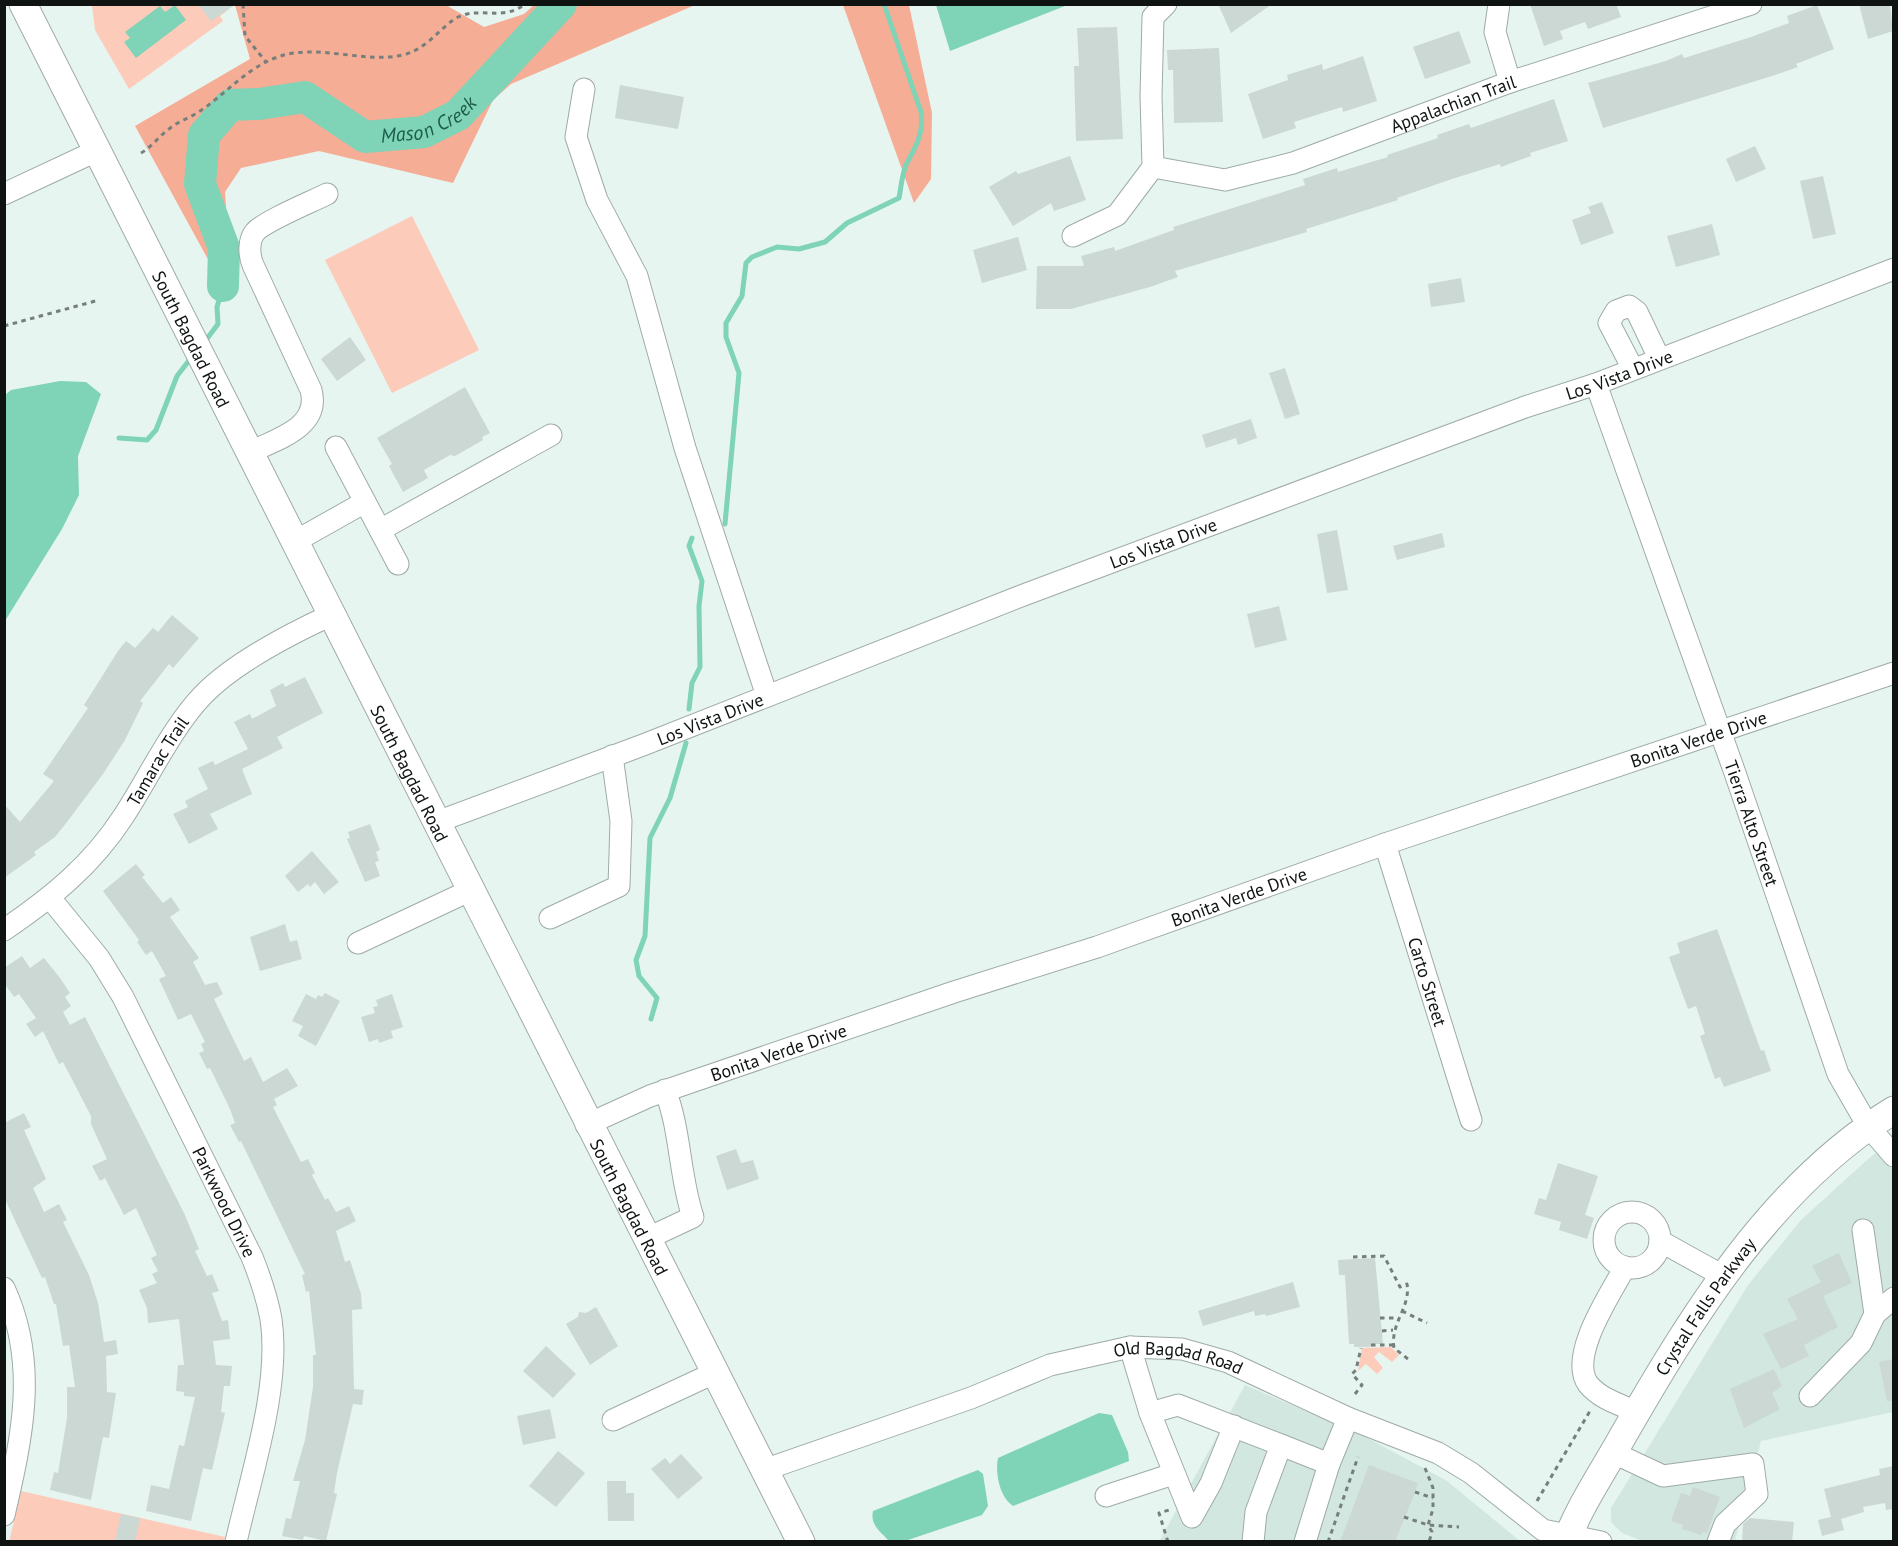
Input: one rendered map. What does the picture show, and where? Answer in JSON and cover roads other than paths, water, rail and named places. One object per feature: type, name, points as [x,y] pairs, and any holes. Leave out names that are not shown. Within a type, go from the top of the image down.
[{"type":"main road","name":"South Bagdad Road","points":[[23,4],[437,822],[586,1125],[801,1542]]},
{"type":"main road","name":"Crystal Falls Parkway","points":[[1568,1539],[1637,1412],[1723,1276],[1802,1182],[1868,1126],[1893,1110]]},
{"type":"street","points":[[1073,236],[1117,215],[1153,167],[1151,96],[1153,17],[1166,4]]},
{"type":"street","points":[[1499,4],[1495,32],[1510,82]]},
{"type":"street","name":"Appalachian Trail","points":[[1153,167],[1226,180],[1293,163],[1510,82],[1751,4]]},
{"type":"street","points":[[584,89],[576,137],[597,200],[637,276],[685,448],[767,696]]},
{"type":"street","points":[[4,194],[96,150]]},
{"type":"street","points":[[249,453],[298,429],[308,418],[314,403],[312,390],[253,264],[249,251],[252,238],[266,225],[327,194]]},
{"type":"street","name":"Los Vista Drive","points":[[437,822],[1022,596],[1525,407],[1596,384],[1893,269]]},
{"type":"street","points":[[1633,369],[1609,323],[1616,311],[1629,306],[1637,312],[1659,358]]},
{"type":"street","name":"Tierra Alto Street","points":[[1596,384],[1838,1074],[1868,1126],[1893,1156]]},
{"type":"street","points":[[380,530],[551,435]]},
{"type":"street","points":[[336,447],[398,564]]},
{"type":"street","points":[[294,542],[365,502]]},
{"type":"street","name":"Tamarac Trail","points":[[4,930],[72,880],[109,837],[187,714],[203,694],[222,677],[301,629],[331,615]]},
{"type":"street","name":"Bonita Verde Drive","points":[[586,1125],[665,1090],[954,992],[1097,947],[1385,844],[1893,673]]},
{"type":"street","points":[[550,918],[619,886],[621,821],[612,756]]},
{"type":"street","name":"Carto Street","points":[[1385,844],[1471,1120]]},
{"type":"street","points":[[358,943],[471,890]]},
{"type":"street","name":"Parkwood Drive","points":[[50,898],[99,958],[123,997],[252,1257],[266,1298],[273,1341],[272,1374],[236,1542]]},
{"type":"street","points":[[646,1239],[693,1216],[685,1192],[675,1115],[665,1090]]},
{"type":"street","points":[[1632,1212],[1649,1217],[1655,1224],[1660,1241],[1658,1251],[1645,1264],[1636,1268],[1625,1267],[1610,1258],[1605,1250],[1605,1232],[1615,1217],[1632,1212]]},
{"type":"street","points":[[1863,1230],[1875,1314]]},
{"type":"street","points":[[1660,1241],[1723,1276]]},
{"type":"street","points":[[1625,1267],[1584,1351],[1584,1372],[1587,1383],[1600,1394],[1637,1412]]},
{"type":"street","points":[[4,1288],[17,1321],[26,1372],[24,1424],[4,1515]]},
{"type":"street","points":[[1810,1396],[1861,1343],[1875,1314],[1893,1298]]},
{"type":"street","points":[[1130,1347],[1150,1413],[1192,1517],[1211,1483],[1234,1426]]},
{"type":"street","name":"Old Bagdad Road","points":[[764,1470],[971,1398],[1050,1365],[1130,1347],[1182,1349],[1228,1362],[1348,1418],[1438,1453],[1471,1473],[1543,1530],[1568,1539],[1601,1542]]},
{"type":"street","points":[[613,1420],[714,1373]]},
{"type":"street","points":[[1150,1413],[1178,1405],[1329,1464]]},
{"type":"street","points":[[1305,1542],[1329,1464],[1348,1418]]},
{"type":"street","points":[[1254,1542],[1256,1512],[1281,1445]]},
{"type":"street","points":[[1614,1453],[1663,1476],[1753,1464],[1757,1494],[1725,1524],[1718,1542]]},
{"type":"street","points":[[1106,1496],[1173,1474]]},
{"type":"waterway","name":"Mason Creek","points":[[223,286],[224,248],[200,184],[204,135],[230,105],[259,104],[305,97],[365,137],[424,132],[458,115],[561,4]]},
{"type":"waterway","points":[[725,524],[739,373],[726,337],[726,323],[742,296],[746,263],[752,257],[777,247],[799,249],[825,242],[847,223],[899,198],[905,169],[918,140],[922,120],[921,112],[884,4]]},
{"type":"waterway","name":"Mason Creek","points":[[203,344],[218,324],[217,307],[223,286]]},
{"type":"waterway","name":"Mason Creek","points":[[119,438],[147,440],[156,430],[177,376],[191,358]]},
{"type":"waterway","points":[[689,709],[692,683],[700,667],[699,606],[702,581],[689,546],[692,538]]},
{"type":"waterway","points":[[651,1019],[657,998],[639,976],[636,960],[645,936],[650,838],[670,798],[686,743]]}]
